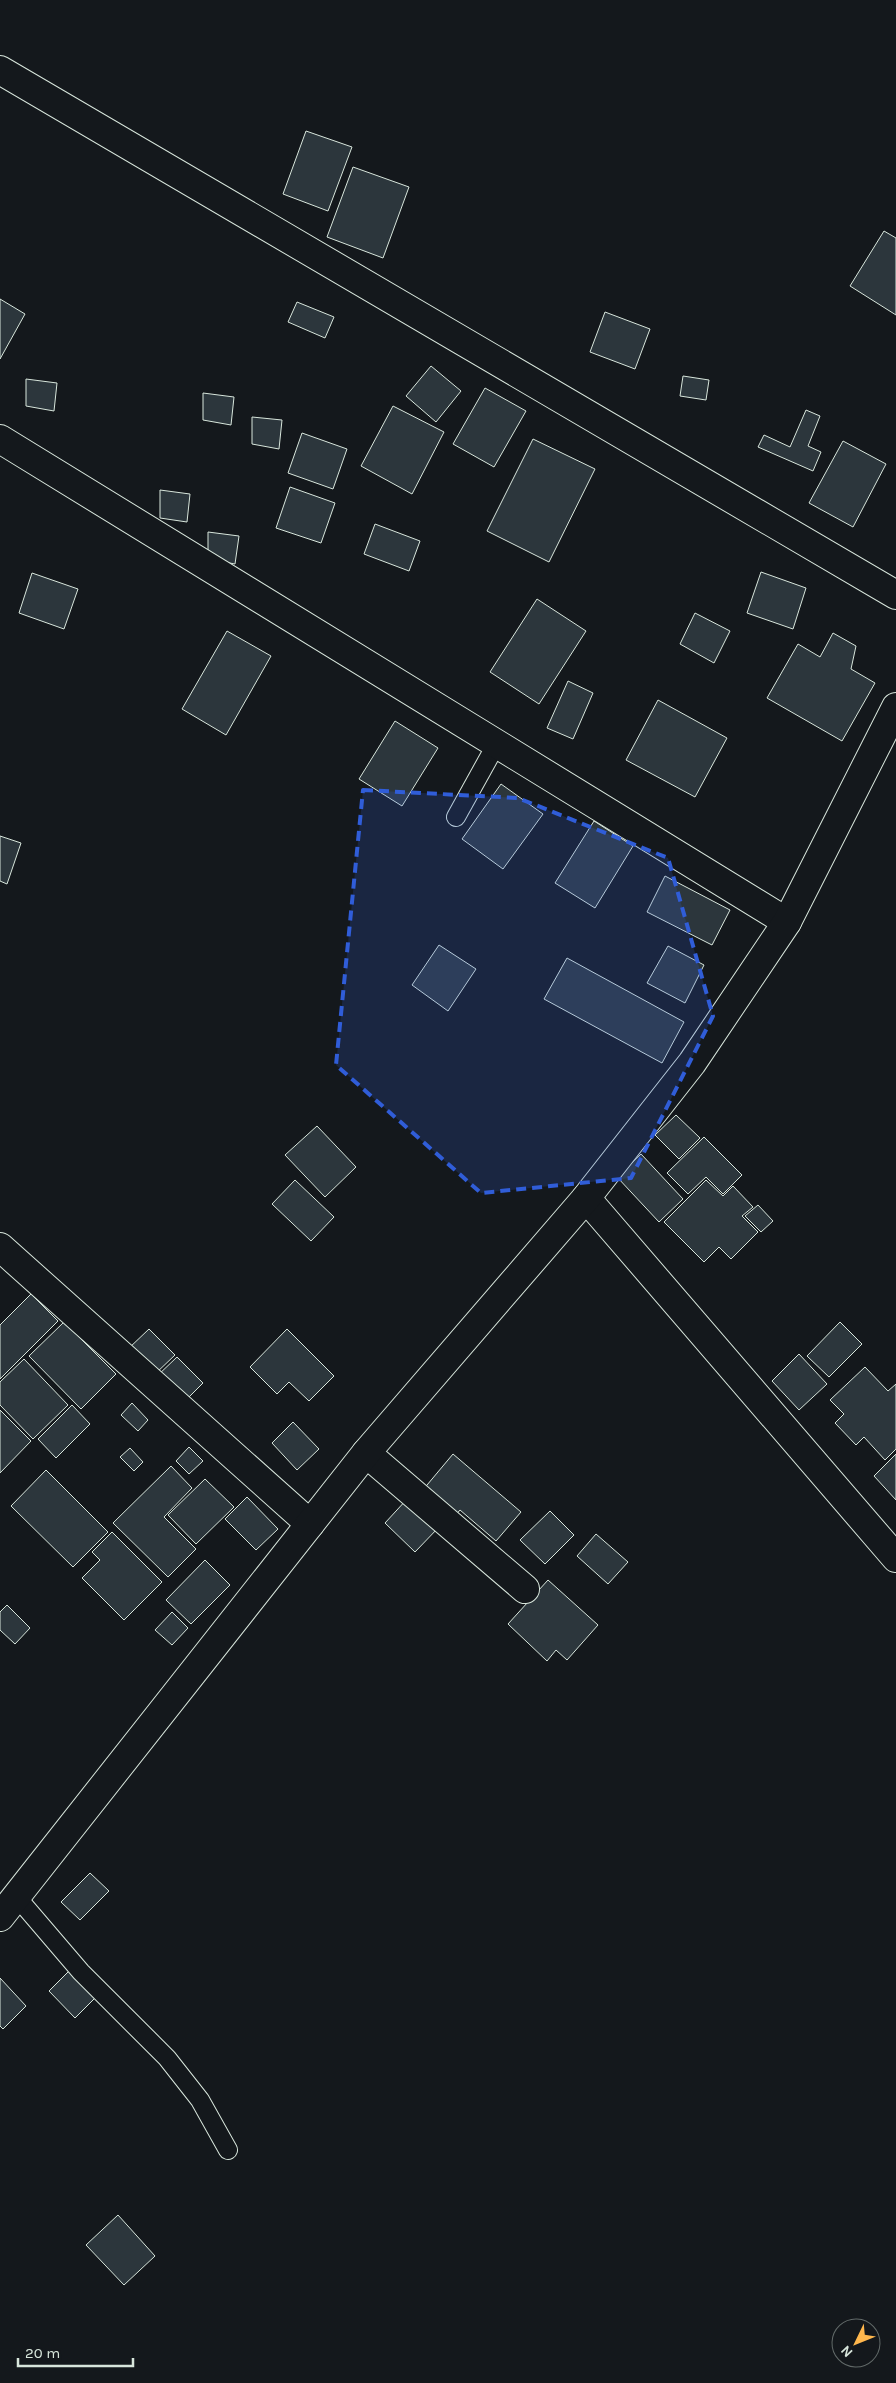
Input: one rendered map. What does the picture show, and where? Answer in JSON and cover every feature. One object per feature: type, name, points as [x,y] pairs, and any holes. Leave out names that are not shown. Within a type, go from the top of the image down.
[{"type":"street","points":[[0,70],[896,595]]},
{"type":"street","points":[[0,439],[787,922]]},
{"type":"street","points":[[0,1917],[366,1453],[586,1198],[692,1063],[787,922],[896,707]]},
{"type":"street","points":[[586,1198],[896,1558]]},
{"type":"street","points":[[0,1248],[310,1524]]},
{"type":"street","points":[[366,1453],[525,1589]]},
{"type":"lane","points":[[456,817],[497,744]]},
{"type":"lane","points":[[16,1896],[81,1972],[167,2058],[200,2100],[228,2150]]},
{"type":"highlighted area","points":[[363,790],[518,798],[668,858],[713,1016],[631,1178],[481,1193],[336,1065]]},
{"type":"building","points":[[306,131],[352,147],[328,211],[283,194]]},
{"type":"building","points":[[353,167],[409,187],[383,258],[327,237]]},
{"type":"building","points":[[884,231],[896,238],[896,315],[850,286]]},
{"type":"building","points":[[0,299],[25,314],[0,359]]},
{"type":"building","points":[[297,302],[334,317],[325,338],[288,322]]},
{"type":"building","points":[[605,312],[650,329],[635,369],[590,352]]},
{"type":"building","points":[[431,366],[461,391],[436,422],[406,396]]},
{"type":"building","points":[[683,376],[709,380],[706,400],[680,396]]},
{"type":"building","points":[[26,379],[57,383],[54,411],[26,406]]},
{"type":"building","points":[[485,388],[526,411],[494,467],[453,444]]},
{"type":"building","points":[[203,393],[234,397],[231,425],[203,420]]},
{"type":"building","points":[[393,406],[444,432],[412,494],[361,466]]},
{"type":"building","points":[[806,410],[820,416],[808,446],[821,452],[813,471],[758,447],[764,435],[790,447]]},
{"type":"building","points":[[252,417],[282,420],[279,449],[252,444]]},
{"type":"building","points":[[302,433],[347,449],[333,489],[288,473]]},
{"type":"building","points":[[533,439],[595,469],[549,562],[487,531]]},
{"type":"building","points":[[843,441],[886,464],[853,527],[809,503]]},
{"type":"building","points":[[290,487],[335,503],[321,543],[276,528]]},
{"type":"building","points":[[160,490],[190,494],[187,522],[160,518]]},
{"type":"building","points":[[375,524],[420,541],[409,571],[364,554]]},
{"type":"building","points":[[208,532],[239,536],[235,564],[208,559]]},
{"type":"building","points":[[761,572],[806,588],[793,629],[747,613]]},
{"type":"building","points":[[32,573],[78,589],[64,629],[19,613]]},
{"type":"building","points":[[537,599],[586,631],[539,704],[490,672]]},
{"type":"building","points":[[695,613],[730,631],[714,663],[680,644]]},
{"type":"building","points":[[227,631],[271,656],[226,735],[182,709]]},
{"type":"building","points":[[833,633],[856,646],[851,669],[875,683],[842,741],[767,698],[798,644],[820,657]]},
{"type":"building","points":[[568,681],[593,693],[573,739],[547,728]]},
{"type":"building","points":[[658,700],[727,738],[695,797],[626,760]]},
{"type":"building","points":[[395,721],[438,748],[402,806],[359,779]]},
{"type":"building","points":[[501,784],[543,814],[503,869],[462,839]]},
{"type":"building","points":[[594,821],[633,846],[595,908],[555,883]]},
{"type":"building","points":[[0,836],[21,843],[7,884],[0,881]]},
{"type":"building","points":[[665,876],[730,910],[712,945],[647,912]]},
{"type":"building","points":[[439,945],[476,969],[448,1011],[412,985]]},
{"type":"building","points":[[668,946],[704,965],[685,1003],[647,983]]},
{"type":"building","points":[[567,958],[684,1022],[662,1063],[544,999]]},
{"type":"building","points":[[676,1115],[700,1138],[679,1159],[655,1135]]},
{"type":"building","points":[[317,1126],[356,1167],[325,1197],[285,1155]]},
{"type":"building","points":[[704,1137],[742,1175],[723,1194],[706,1177],[688,1194],[667,1173]]},
{"type":"building","points":[[641,1154],[683,1199],[659,1222],[617,1177]]},
{"type":"building","points":[[295,1180],[334,1217],[311,1241],[272,1204]]},
{"type":"building","points":[[706,1180],[723,1196],[733,1186],[753,1207],[742,1216],[758,1232],[731,1259],[719,1247],[704,1262],[664,1222]]},
{"type":"building","points":[[758,1205],[773,1221],[761,1232],[745,1216]]},
{"type":"building","points":[[31,1294],[58,1321],[0,1379],[0,1325]]},
{"type":"building","points":[[64,1322],[116,1374],[81,1409],[29,1356]]},
{"type":"building","points":[[840,1322],[862,1344],[829,1377],[807,1356]]},
{"type":"building","points":[[149,1329],[175,1355],[154,1375],[128,1349]]},
{"type":"building","points":[[287,1329],[334,1376],[309,1401],[289,1382],[277,1394],[250,1367]]},
{"type":"building","points":[[799,1354],[827,1384],[799,1410],[772,1381]]},
{"type":"building","points":[[177,1357],[203,1383],[183,1403],[156,1377]]},
{"type":"building","points":[[24,1359],[68,1405],[33,1439],[0,1405],[0,1382]]},
{"type":"building","points":[[865,1367],[888,1391],[896,1384],[896,1449],[885,1460],[864,1437],[856,1445],[835,1423],[844,1414],[830,1400]]},
{"type":"building","points":[[132,1403],[148,1420],[138,1431],[121,1415]]},
{"type":"building","points":[[72,1405],[90,1424],[56,1458],[38,1439]]},
{"type":"building","points":[[0,1410],[31,1441],[0,1473]]},
{"type":"building","points":[[293,1422],[319,1449],[297,1470],[272,1443]]},
{"type":"building","points":[[189,1447],[203,1461],[189,1474],[176,1461]]},
{"type":"building","points":[[130,1448],[143,1462],[134,1471],[120,1457]]},
{"type":"building","points":[[453,1454],[521,1512],[496,1541],[460,1510],[454,1517],[422,1491]]},
{"type":"building","points":[[896,1454],[896,1500],[874,1476]]},
{"type":"building","points":[[171,1466],[192,1488],[164,1517],[196,1549],[168,1577],[113,1523]]},
{"type":"building","points":[[46,1470],[108,1532],[73,1567],[11,1506]]},
{"type":"building","points":[[205,1479],[234,1507],[196,1544],[168,1515]]},
{"type":"building","points":[[247,1497],[278,1529],[256,1550],[225,1519]]},
{"type":"building","points":[[408,1498],[439,1527],[415,1552],[385,1523]]},
{"type":"building","points":[[550,1511],[574,1535],[545,1564],[520,1540]]},
{"type":"building","points":[[112,1532],[162,1582],[124,1620],[82,1578],[100,1560],[92,1552]]},
{"type":"building","points":[[596,1534],[628,1562],[608,1584],[577,1556]]},
{"type":"building","points":[[205,1560],[230,1585],[191,1624],[166,1600]]},
{"type":"building","points":[[548,1580],[598,1625],[567,1660],[556,1650],[547,1661],[508,1624]]},
{"type":"building","points":[[7,1605],[30,1628],[15,1644],[0,1630],[0,1612]]},
{"type":"building","points":[[172,1612],[188,1628],[172,1645],[155,1630]]},
{"type":"building","points":[[90,1873],[109,1891],[80,1920],[61,1902]]},
{"type":"building","points":[[70,1970],[96,1997],[75,2018],[49,1991]]},
{"type":"building","points":[[0,1978],[26,2006],[3,2029],[0,2026]]},
{"type":"building","points":[[118,2215],[155,2256],[124,2285],[86,2245]]}]
